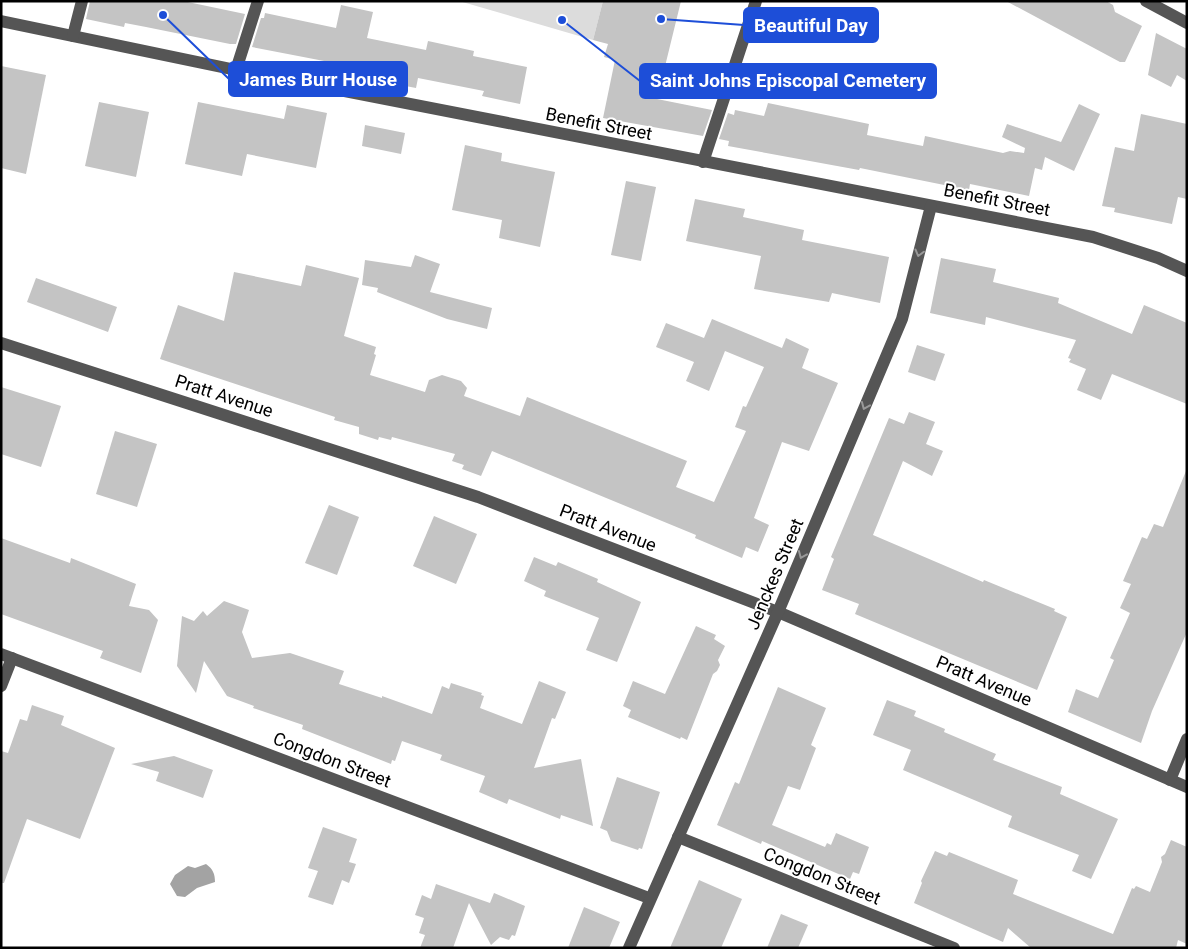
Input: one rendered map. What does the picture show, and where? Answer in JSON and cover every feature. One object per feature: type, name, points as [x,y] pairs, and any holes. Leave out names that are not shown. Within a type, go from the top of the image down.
[{"type":"street","points":[[73,36],[82,1]]},
{"type":"street","points":[[236,70],[258,1]]},
{"type":"street","points":[[703,162],[756,1]]},
{"type":"street","points":[[1146,1],[1187,23]]},
{"type":"street","name":"Benefit Street","points":[[1,21],[236,70],[1093,237],[1158,258],[1187,271]]},
{"type":"street","name":"Jenckes Street","points":[[629,948],[778,612],[902,319],[931,206]]},
{"type":"street","name":"Pratt Avenue","points":[[1,343],[478,497],[778,612],[1187,787]]},
{"type":"street","points":[[1,686],[6,656]]},
{"type":"street","name":"Congdon Street","points":[[6,656],[650,898]]},
{"type":"street","points":[[1170,780],[1187,739]]},
{"type":"street","name":"Congdon Street","points":[[678,837],[954,948]]},
{"type":"shaded area","points":[[459,1],[603,1],[593,40]]},
{"type":"shaded area","points":[[206,864],[213,872],[215,882],[197,888],[185,897],[177,896],[170,884],[175,875],[188,866],[195,868]]},
{"type":"building","points":[[90,1],[183,1],[245,14],[236,44],[230,44],[125,23],[124,27],[86,19]]},
{"type":"building","points":[[603,1],[681,1],[657,99],[712,110],[703,136],[603,118],[615,60],[604,57],[608,44],[593,40]]},
{"type":"building","points":[[1006,1],[1106,1],[1113,5],[1115,12],[1142,26],[1125,62],[1120,62]]},
{"type":"building","points":[[341,5],[373,12],[367,38],[426,50],[428,41],[474,51],[473,56],[527,67],[520,104],[482,96],[484,91],[418,78],[416,88],[374,80],[376,71],[252,47],[261,18],[264,18],[265,13],[336,28]]},
{"type":"building","points":[[1156,33],[1187,49],[1187,81],[1177,75],[1171,87],[1148,75]]},
{"type":"building","points":[[1,66],[46,75],[26,174],[1,168]]},
{"type":"building","points":[[99,102],[149,112],[136,177],[85,166]]},
{"type":"building","points":[[198,102],[284,119],[287,105],[327,113],[316,168],[247,154],[242,176],[185,164]]},
{"type":"building","points":[[768,103],[869,124],[867,135],[923,146],[925,136],[1003,153],[1010,151],[1024,153],[1025,148],[1002,137],[1007,124],[1061,142],[1079,104],[1100,114],[1074,171],[1045,157],[1042,170],[1035,168],[1029,196],[970,184],[969,190],[860,168],[859,170],[728,146],[729,141],[719,139],[728,113],[734,115],[735,110],[764,116]]},
{"type":"building","points":[[1141,114],[1187,124],[1187,199],[1178,197],[1172,224],[1114,212],[1115,208],[1102,206],[1115,147],[1134,151]]},
{"type":"building","points":[[365,125],[405,133],[401,154],[362,146]]},
{"type":"building","points":[[465,145],[502,153],[501,161],[555,172],[540,247],[499,238],[502,220],[452,210]]},
{"type":"building","points":[[626,181],[656,187],[641,261],[611,255]]},
{"type":"building","points":[[695,199],[745,209],[743,217],[804,230],[802,240],[889,257],[880,303],[832,293],[829,302],[754,289],[761,256],[686,241]]},
{"type":"building","points":[[415,255],[440,264],[430,292],[492,308],[487,329],[447,319],[377,292],[378,288],[362,285],[365,260],[411,267]]},
{"type":"building","points":[[941,258],[996,269],[993,282],[1059,298],[1058,303],[1132,334],[1144,305],[1187,323],[1187,404],[1112,374],[1101,400],[1077,390],[1086,369],[1069,362],[1071,359],[1068,358],[1076,340],[986,317],[985,325],[930,313]]},
{"type":"building","points":[[306,265],[359,278],[344,336],[376,347],[374,354],[376,355],[370,375],[425,392],[429,380],[442,375],[461,381],[467,388],[464,396],[520,416],[527,397],[687,461],[676,487],[714,502],[746,431],[735,427],[743,406],[746,407],[764,367],[725,351],[709,391],[686,381],[694,362],[656,347],[666,323],[704,338],[712,319],[782,348],[786,338],[809,349],[802,368],[838,383],[809,451],[782,442],[754,518],[769,525],[758,552],[746,547],[742,558],[695,538],[696,535],[492,451],[481,476],[462,469],[464,465],[452,461],[455,454],[392,437],[391,440],[379,437],[378,440],[359,434],[359,427],[334,420],[335,417],[160,359],[178,305],[224,321],[234,272],[301,286]]},
{"type":"building","points":[[36,278],[117,307],[108,332],[27,302]]},
{"type":"building","points":[[917,345],[945,354],[935,381],[908,372]]},
{"type":"building","points":[[1,387],[61,406],[41,467],[1,454]]},
{"type":"building","points":[[909,412],[935,422],[926,444],[943,451],[932,476],[903,461],[873,535],[983,582],[984,580],[1055,609],[1054,611],[1067,617],[1037,690],[855,614],[859,604],[822,590],[834,559],[831,557],[889,418],[904,424]]},
{"type":"building","points":[[115,431],[157,444],[137,507],[96,494]]},
{"type":"building","points":[[1186,471],[1187,632],[1152,711],[1141,743],[1068,712],[1076,689],[1098,698],[1114,660],[1110,658],[1130,613],[1120,608],[1131,584],[1123,581],[1142,537],[1147,539],[1154,524],[1163,527]]},
{"type":"building","points":[[329,505],[359,517],[337,575],[305,563]]},
{"type":"building","points":[[434,516],[477,534],[456,584],[413,566]]},
{"type":"building","points":[[1,538],[70,563],[71,558],[136,584],[129,606],[149,610],[158,620],[141,673],[100,658],[103,651],[1,614]]},
{"type":"building","points":[[534,557],[556,566],[558,562],[598,579],[597,582],[641,602],[617,662],[586,650],[599,618],[544,596],[546,591],[524,581]]},
{"type":"building","points":[[224,601],[249,610],[242,632],[252,658],[290,653],[344,671],[339,684],[382,698],[382,696],[432,714],[442,686],[449,689],[451,683],[482,693],[481,695],[484,696],[480,708],[522,724],[539,681],[566,692],[555,719],[552,718],[534,768],[581,759],[593,826],[561,815],[560,819],[509,799],[507,804],[479,792],[485,776],[440,760],[442,755],[402,741],[395,761],[392,760],[391,764],[302,729],[303,725],[253,708],[254,706],[227,696],[204,661],[196,693],[177,666],[182,616],[194,621],[203,611],[207,616]]},
{"type":"building","points":[[696,626],[716,635],[714,639],[725,646],[718,660],[720,665],[713,674],[687,740],[681,737],[680,739],[628,717],[631,710],[623,706],[633,681],[665,694]]},
{"type":"building","points":[[778,687],[826,708],[811,745],[816,748],[800,790],[788,786],[772,825],[825,847],[827,843],[831,845],[836,833],[869,847],[859,874],[853,872],[850,879],[762,841],[761,844],[717,825],[735,782],[739,784]]},
{"type":"building","points":[[887,700],[916,711],[914,716],[945,729],[944,732],[996,754],[993,760],[1062,787],[1060,794],[1118,819],[1091,879],[1072,871],[1079,855],[1008,827],[1012,816],[903,770],[911,750],[873,735]]},
{"type":"building","points":[[32,705],[64,716],[61,725],[115,748],[80,839],[27,819],[4,883],[1,883],[1,751],[8,753],[20,719],[27,721]]},
{"type":"building","points":[[174,756],[213,770],[203,798],[156,781],[159,772],[131,764]]},
{"type":"building","points":[[617,777],[660,792],[642,849],[639,848],[638,850],[611,841],[607,831],[600,828]]},
{"type":"building","points":[[323,827],[357,839],[349,862],[356,864],[349,883],[342,880],[333,905],[308,897],[318,871],[308,868]]},
{"type":"building","points":[[1171,840],[1187,847],[1187,944],[1178,940],[1176,948],[1031,948],[1008,928],[1003,942],[914,903],[922,883],[921,881],[935,851],[947,856],[949,852],[1018,880],[1013,894],[1113,934],[1132,888],[1134,889],[1136,886],[1150,892],[1162,862],[1161,857],[1165,854]]},
{"type":"building","points":[[699,880],[742,899],[721,948],[670,948]]},
{"type":"building","points":[[436,884],[490,903],[494,893],[525,906],[515,936],[512,935],[509,940],[500,937],[491,945],[469,903],[453,948],[420,948],[425,935],[419,933],[424,918],[415,915],[422,895],[431,899]]},
{"type":"building","points":[[584,907],[620,922],[609,948],[568,948]]},
{"type":"building","points":[[781,914],[808,925],[798,948],[767,948]]},
{"type":"place","name":"James Burr House","points":[[163,15]]},
{"type":"place","name":"Beautiful Day","points":[[661,19]]},
{"type":"place","name":"Saint Johns Episcopal Cemetery","points":[[562,20]]}]
